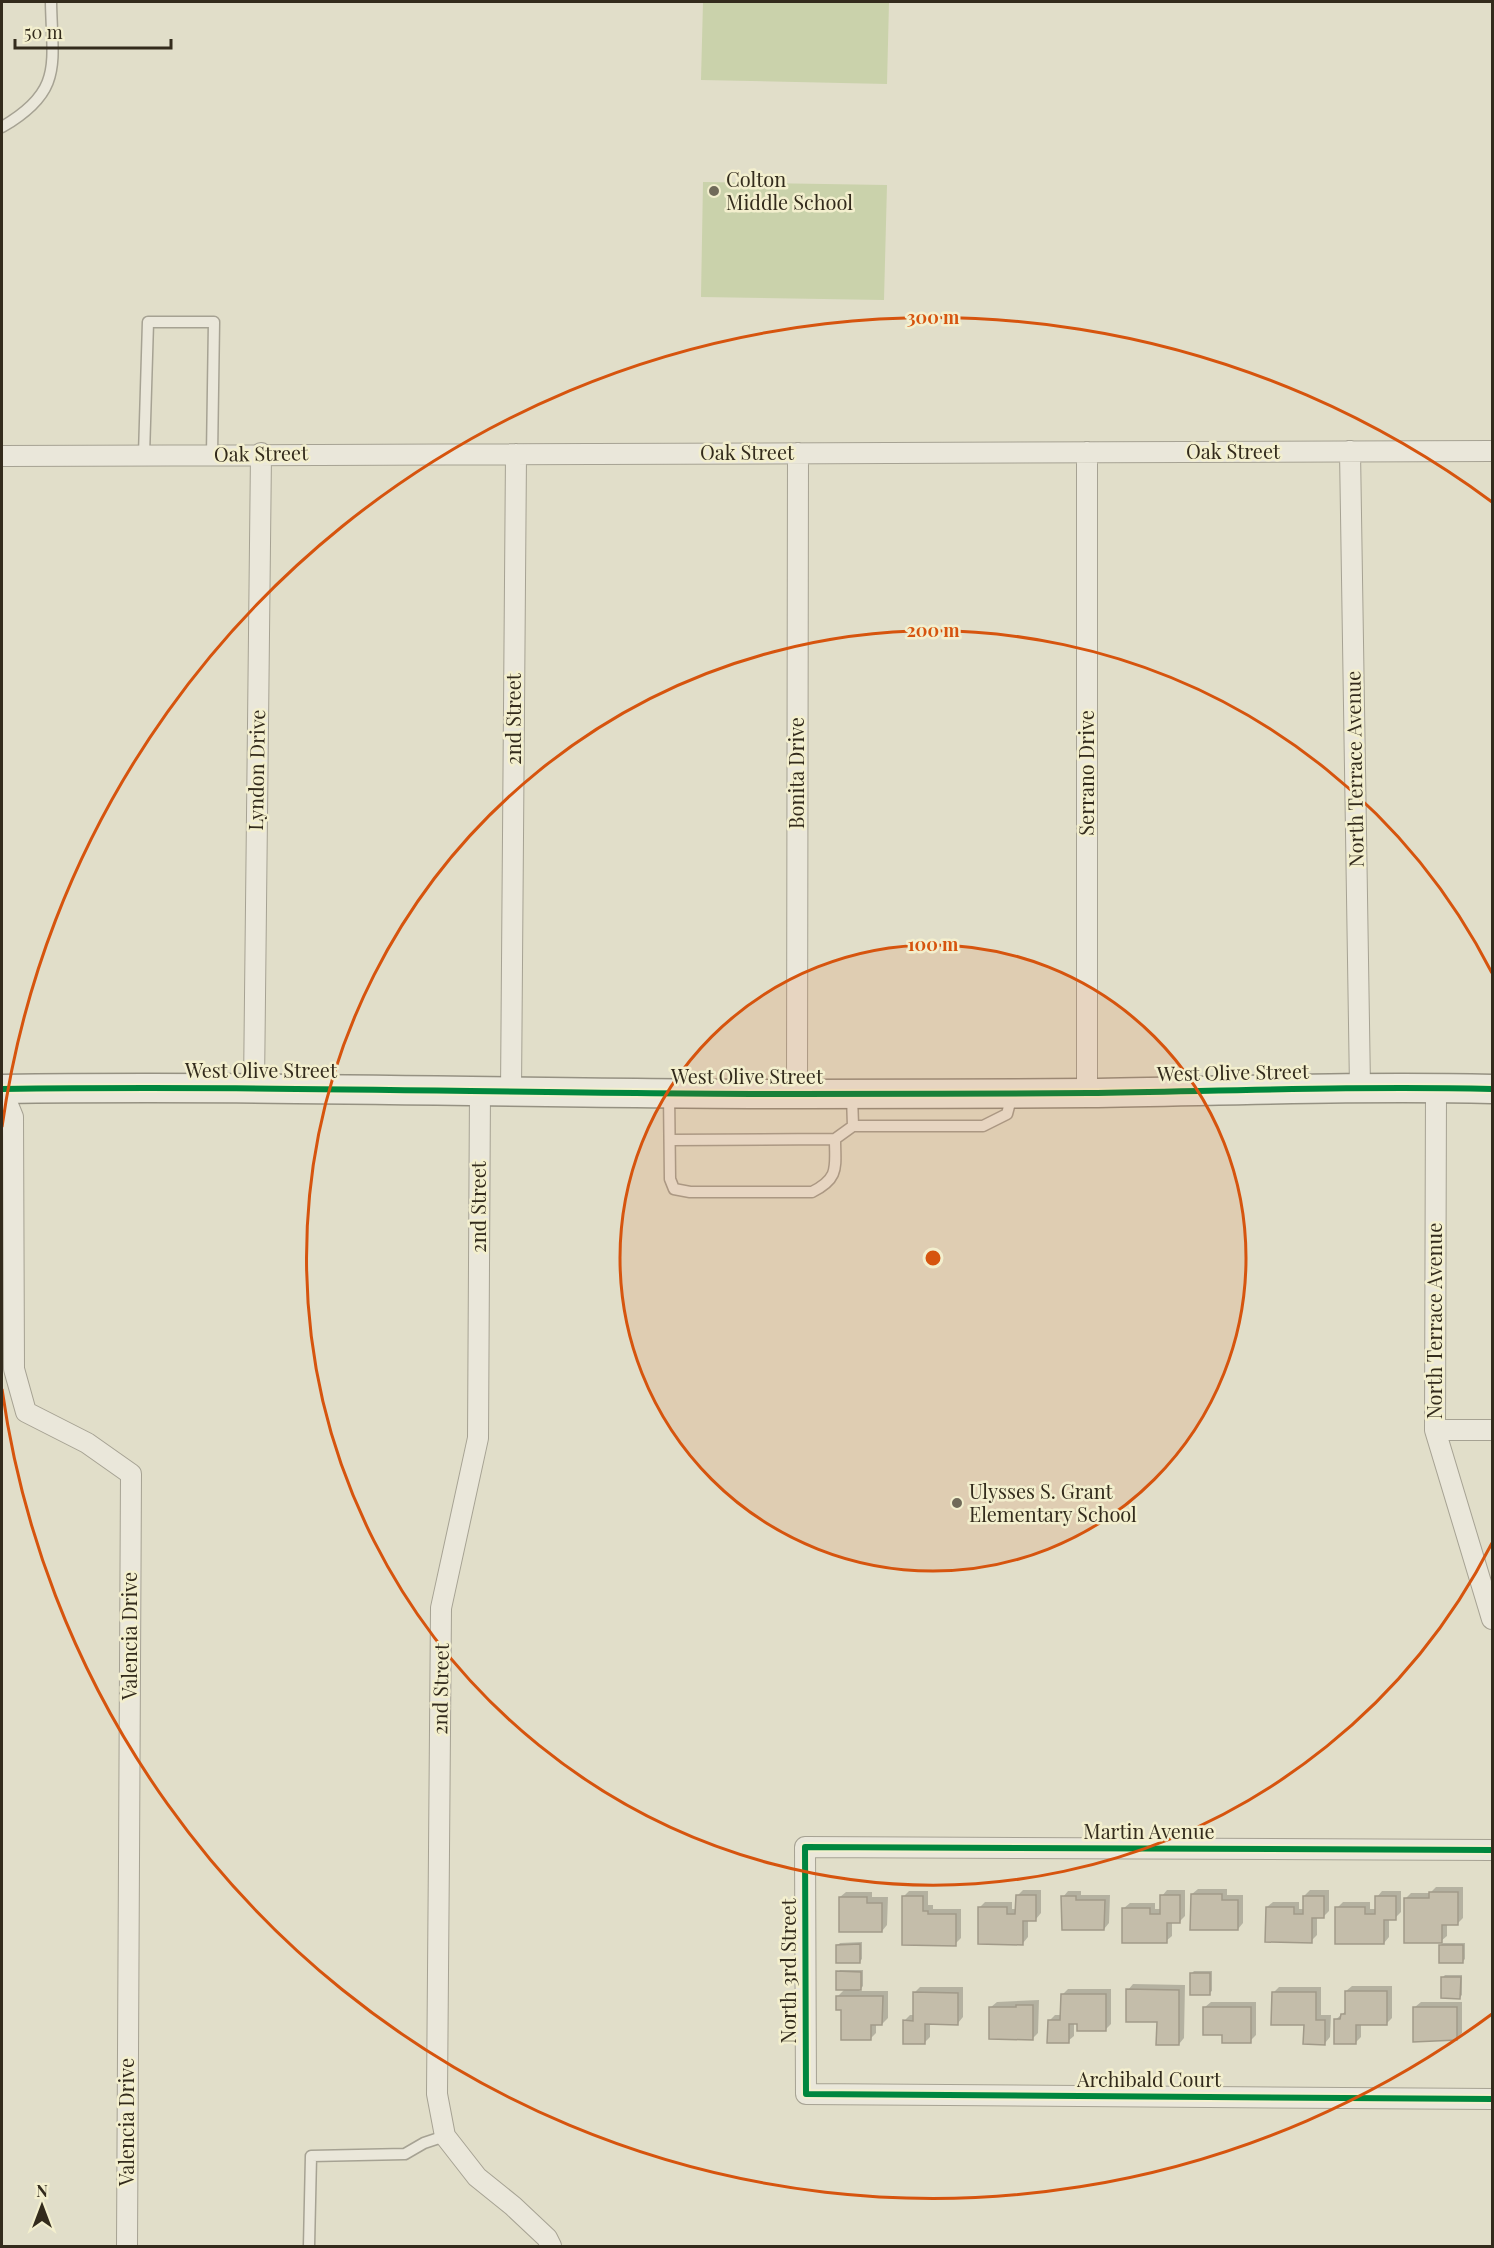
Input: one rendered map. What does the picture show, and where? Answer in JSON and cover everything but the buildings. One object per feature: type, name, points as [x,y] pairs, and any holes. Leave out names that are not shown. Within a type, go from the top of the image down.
[{"type":"street","name":"North Terrace Avenue","points":[[1350,451],[1360,1087]]},
{"type":"street","name":"Oak Street","points":[[2,456],[261,453],[1492,451]]},
{"type":"street","name":"Serrano Drive","points":[[1087,452],[1087,1093]]},
{"type":"street","name":"Lyndon Drive","points":[[254,1087],[261,453]]},
{"type":"street","name":"Bonita Drive","points":[[797,1094],[798,453]]},
{"type":"street","name":"2nd Street","points":[[511,1092],[516,454]]},
{"type":"street","name":"West Olive Street","points":[[2,1090],[254,1087],[511,1092],[852,1094],[1087,1093],[1360,1087],[1492,1089]]},
{"type":"street","name":"North Terrace Avenue","points":[[1436,1088],[1435,1430],[1492,1619]]},
{"type":"street","name":"Valencia Drive","points":[[2,1090],[13,1117],[14,1369],[26,1412],[87,1443],[131,1474],[127,2247]]},
{"type":"street","name":"2nd Street","points":[[480,1090],[478,1438],[441,1608],[436,2094],[445,2136],[477,2177],[547,2238],[550,2247]]},
{"type":"street","points":[[1435,1430],[1492,1430]]},
{"type":"street","name":"Martin Avenue","points":[[805,1847],[1492,1850]]},
{"type":"street","name":"North 3rd Street","points":[[805,1847],[806,2094]]},
{"type":"street","name":"Archibald Court","points":[[806,2094],[1492,2099]]},
{"type":"lane","points":[[2,127],[19,117],[46,89],[52,72],[51,2]]},
{"type":"lane","points":[[144,455],[148,322],[214,322],[212,455]]},
{"type":"lane","points":[[669,1093],[670,1179],[674,1189],[702,1192],[812,1192],[827,1184],[835,1173],[835,1139]]},
{"type":"lane","points":[[670,1140],[835,1139],[853,1126],[982,1126],[1007,1114],[1013,1093]]},
{"type":"lane","points":[[852,1094],[853,1126]]},
{"type":"lane","points":[[309,2247],[311,2156],[405,2154],[424,2143],[445,2136]]},
{"type":"green space","points":[[703,2],[889,2],[887,84],[701,80]]},
{"type":"green space","points":[[703,182],[887,185],[884,300],[701,297]]},
{"type":"cycle path","points":[[2,1089],[200,1088],[796,1094],[1088,1093],[1341,1088],[1492,1089]]},
{"type":"cycle path","points":[[1492,1850],[805,1847],[806,2094],[1492,2099]]},
{"type":"place","name":"Colton Middle School","points":[[714,191]]},
{"type":"place","name":"Ulysses S. Grant Elementary School","points":[[957,1503]]}]
